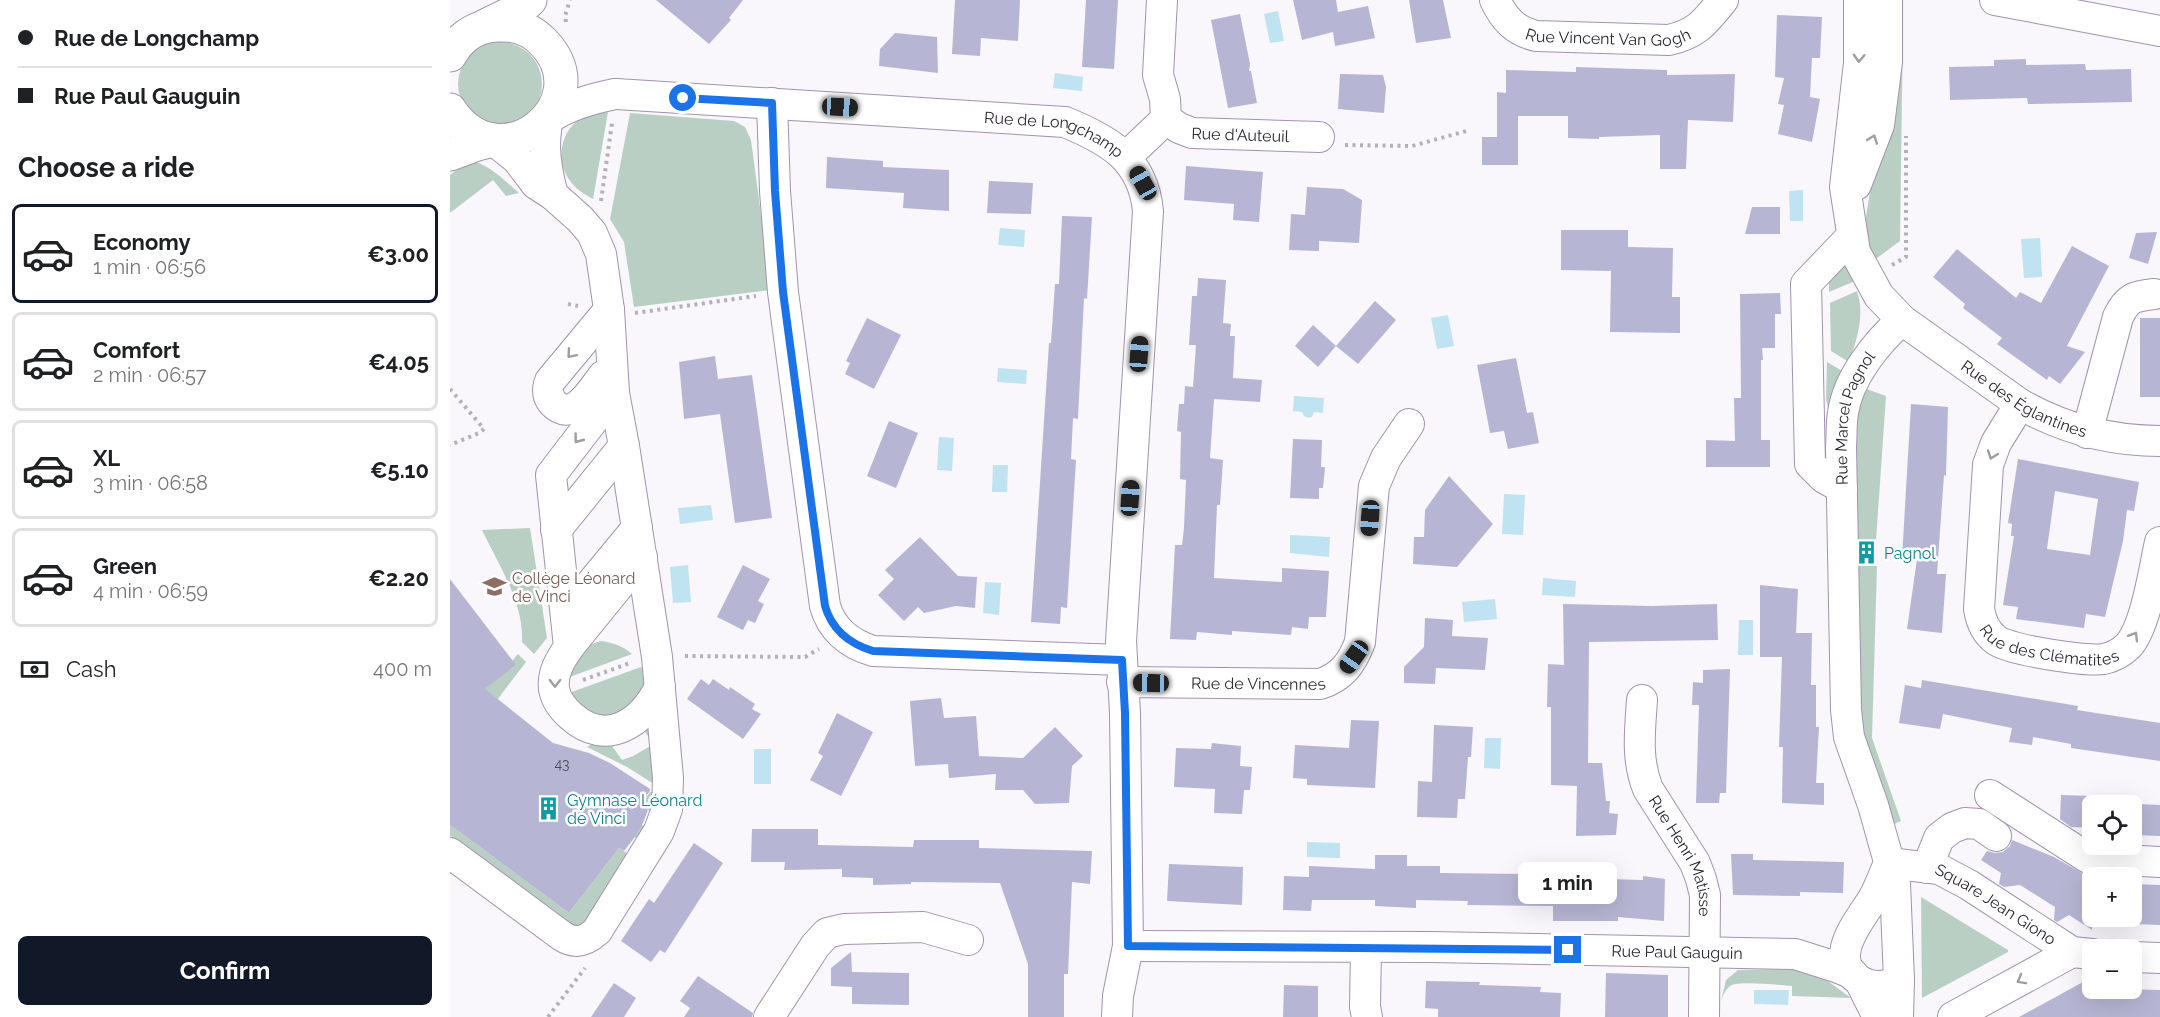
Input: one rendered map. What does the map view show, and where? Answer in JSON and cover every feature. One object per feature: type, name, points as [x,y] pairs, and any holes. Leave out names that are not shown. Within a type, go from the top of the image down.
[{"type":"main road","points":[[450,55],[461,40],[520,9],[530,0]]},
{"type":"main road","points":[[450,110],[464,128],[478,136],[509,141],[525,137],[537,129],[548,119],[555,106],[560,92],[554,32],[531,32],[519,27],[495,24],[483,27]]},
{"type":"main road","points":[[450,154],[493,140]]},
{"type":"street","points":[[1126,158],[1166,119],[1165,99],[1158,75],[1162,0]]},
{"type":"street","name":"Rue Vincent Van Gogh","points":[[1495,0],[1500,11],[1513,26],[1526,34],[1669,40],[1685,36],[1701,26],[1723,0]]},
{"type":"street","points":[[1859,0],[1859,63],[1845,187],[1850,225],[1855,252],[1868,279],[1879,296],[1902,320]]},
{"type":"street","points":[[1842,488],[1824,478],[1810,464],[1806,284],[1850,225],[1856,186],[1879,124],[1887,62],[1887,0]]},
{"type":"street","points":[[1995,0],[2160,31]]},
{"type":"street","points":[[450,25],[483,27]]},
{"type":"street","points":[[553,195],[545,161],[544,141],[548,119],[573,105],[615,94],[594,88],[582,81],[554,32]]},
{"type":"street","name":"Rue de Longchamp","points":[[616,94],[1065,122],[1099,138],[1126,158],[1143,183],[1148,211],[1123,618],[1122,671],[1125,713],[1128,946],[1118,996],[1117,1017]]},
{"type":"street","points":[[772,103],[775,191],[783,292],[825,606],[832,622],[843,636]]},
{"type":"street","name":"Rue d'Auteuil","points":[[1166,119],[1184,131],[1192,133],[1319,137]]},
{"type":"street","points":[[450,853],[562,936],[573,942],[585,940],[597,931],[659,831],[667,809],[668,778],[657,657],[624,447],[601,254],[596,240],[580,219],[553,195],[536,184],[517,159],[493,140]]},
{"type":"street","points":[[2087,433],[2118,317],[2125,304],[2138,296],[2154,294]]},
{"type":"street","points":[[609,310],[550,381],[547,391],[551,400],[561,408],[571,410],[576,407],[624,447]]},
{"type":"street","name":"Rue des Églantines","points":[[1902,320],[2020,404],[2057,423],[2087,433],[2121,440],[2160,441]]},
{"type":"street","name":"Rue Marcel Pagnol","points":[[1898,1007],[1898,926],[1895,883],[1873,805],[1849,737],[1846,710],[1842,414],[1857,374],[1886,333],[1902,320]]},
{"type":"street","name":"Rue des Clématites","points":[[2020,404],[1996,443],[1988,465],[1979,609],[1984,626],[1996,640],[2013,647],[2087,659],[2103,659],[2121,653],[2133,640],[2140,624],[2160,542]]},
{"type":"street","name":"Rue de Vincennes","points":[[843,636],[856,645],[873,651],[1320,684],[1333,680],[1345,670],[1360,642],[1374,486],[1386,458],[1409,424]]},
{"type":"street","points":[[569,647],[551,475],[624,447]]},
{"type":"street","points":[[557,530],[624,447]]},
{"type":"street","points":[[564,601],[624,447]]},
{"type":"street","points":[[642,557],[569,647],[556,669],[554,690],[560,703],[573,718],[582,724],[603,731],[622,727],[638,718],[653,701],[660,687]]},
{"type":"street","name":"Rue Henri Matisse","points":[[1641,699],[1639,756],[1643,778],[1695,863],[1705,895],[1704,1017]]},
{"type":"street","points":[[1990,795],[2088,858],[2160,862]]},
{"type":"street","points":[[1927,868],[1940,838],[1952,828],[1965,823],[1979,824],[1996,836]]},
{"type":"street","points":[[1856,978],[1847,965],[1844,954],[1846,944],[1876,894],[1889,863]]},
{"type":"street","name":"Square Jean Giono","points":[[1889,863],[1939,869],[2082,953]]},
{"type":"street","points":[[1851,934],[1858,926],[1868,921],[1888,921],[1898,926]]},
{"type":"street","points":[[769,1017],[815,946],[827,933],[844,929],[923,927],[968,940]]},
{"type":"street","name":"Rue Paul Gauguin","points":[[1795,954],[1851,934]]},
{"type":"street","name":"Rue Paul Gauguin","points":[[1128,946],[1705,951],[1795,954],[1836,967],[1856,978]]},
{"type":"street","points":[[1366,948],[1365,1007],[1367,1017]]},
{"type":"street","name":"Square Jean Giono","points":[[1953,1017],[2082,953]]},
{"type":"street","points":[[2142,957],[2160,958]]},
{"type":"street","name":"Rue Marcel Pagnol","points":[[1856,978],[1880,987],[1890,985],[1898,1007]]},
{"type":"path","points":[[554,32],[565,16],[570,0]]},
{"type":"path","points":[[1319,137],[1336,145],[1412,146],[1470,130]]},
{"type":"path","points":[[609,310],[631,314],[783,292]]},
{"type":"path","points":[[450,445],[479,433],[483,429],[451,390]]},
{"type":"path","points":[[554,690],[638,660],[657,657],[805,657],[843,636]]},
{"type":"path","points":[[548,1017],[585,967],[585,940]]},
{"type":"green space","points":[[1903,21],[1900,241],[1873,261],[1864,229],[1897,25]]},
{"type":"green space","points":[[500,42],[523,49],[535,61],[542,84],[535,107],[523,119],[500,126],[477,119],[465,107],[458,84],[465,61],[477,49]]},
{"type":"green space","points":[[608,112],[593,199],[576,188],[568,178],[562,162],[562,146],[568,131],[580,119]]},
{"type":"green space","points":[[630,113],[734,121],[745,127],[751,140],[771,290],[634,307],[624,242],[610,219]]},
{"type":"green space","points":[[469,160],[490,169],[519,193],[506,196],[493,180],[450,213],[450,175]]},
{"type":"green space","points":[[1842,257],[1855,281],[1829,292],[1829,270]]},
{"type":"green space","points":[[1857,291],[1860,318],[1849,362],[1831,351],[1830,303]]},
{"type":"green space","points":[[1827,362],[1844,372],[1829,412],[1826,399]]},
{"type":"green space","points":[[1864,388],[1886,396],[1876,541],[1857,541],[1855,428]]},
{"type":"green space","points":[[530,528],[547,638],[534,654],[522,642],[522,627],[515,598],[482,530]]},
{"type":"green space","points":[[1858,565],[1877,566],[1872,738],[1901,821],[1894,824],[1864,740],[1860,707]]},
{"type":"green space","points":[[601,641],[618,645],[632,654],[567,678],[571,664],[578,654],[588,646]]},
{"type":"green space","points":[[518,654],[526,662],[477,726],[459,708],[516,665],[512,661]]},
{"type":"green space","points":[[641,667],[645,675],[645,689],[638,702],[617,717],[587,715],[569,693]]},
{"type":"green space","points":[[652,719],[659,760],[657,786],[627,767],[587,747],[598,740],[610,743],[622,760],[633,756],[654,744],[642,728]]},
{"type":"green space","points":[[650,792],[660,792],[657,818],[586,926],[563,923],[450,836],[450,825],[569,913],[619,848],[628,854],[638,840],[630,833],[638,823],[644,826],[653,814],[641,804]]},
{"type":"green space","points":[[1921,897],[2008,950],[2008,952],[1922,998]]},
{"type":"green space","points":[[1796,969],[1825,979],[1851,998],[1792,996],[1792,986],[1743,983],[1730,986],[1721,1001],[1726,980],[1738,970]]},
{"type":"water","points":[[1278,11],[1284,41],[1270,43],[1264,14]]},
{"type":"water","points":[[1055,73],[1083,77],[1082,91],[1053,88]]},
{"type":"water","points":[[1803,190],[1803,221],[1790,221],[1789,191]]},
{"type":"water","points":[[1000,228],[1025,230],[1024,247],[998,245]]},
{"type":"water","points":[[2040,238],[2042,277],[2024,278],[2021,239]]},
{"type":"water","points":[[1448,315],[1454,346],[1437,349],[1431,318]]},
{"type":"water","points":[[998,368],[1027,370],[1026,384],[997,382]]},
{"type":"water","points":[[1294,396],[1324,398],[1323,413],[1314,412],[1312,417],[1308,418],[1302,412],[1293,411]]},
{"type":"water","points":[[939,437],[954,438],[952,471],[937,470]]},
{"type":"water","points":[[993,465],[1008,465],[1007,492],[992,492]]},
{"type":"water","points":[[1504,494],[1525,495],[1523,535],[1502,534]]},
{"type":"water","points":[[711,505],[713,520],[680,524],[678,508]]},
{"type":"water","points":[[1290,535],[1330,537],[1329,557],[1290,553]]},
{"type":"water","points":[[688,565],[691,602],[673,603],[670,567]]},
{"type":"water","points":[[1543,578],[1576,581],[1575,597],[1542,595]]},
{"type":"water","points":[[985,582],[1001,583],[999,615],[983,613]]},
{"type":"water","points":[[1495,599],[1497,619],[1464,622],[1462,602]]},
{"type":"water","points":[[1739,620],[1753,620],[1753,655],[1738,655]]},
{"type":"water","points":[[1485,738],[1501,738],[1500,769],[1484,768]]},
{"type":"water","points":[[754,749],[771,749],[771,784],[754,784]]},
{"type":"water","points":[[1307,842],[1340,843],[1340,858],[1307,857]]},
{"type":"water","points":[[1754,990],[1789,990],[1788,1005],[1754,1004]]},
{"type":"building","points":[[656,0],[743,0],[729,18],[731,20],[709,44]]},
{"type":"building","points":[[955,0],[1020,0],[1018,41],[981,38],[980,56],[952,54]]},
{"type":"building","points":[[1086,0],[1118,0],[1114,69],[1082,67]]},
{"type":"building","points":[[1293,0],[1336,0],[1338,12],[1368,6],[1375,38],[1335,46],[1333,32],[1302,40]]},
{"type":"building","points":[[1409,0],[1443,0],[1451,38],[1416,43]]},
{"type":"building","points":[[1240,14],[1250,64],[1249,71],[1251,71],[1257,103],[1228,108],[1211,20]]},
{"type":"building","points":[[1777,15],[1822,17],[1820,58],[1812,58],[1810,97],[1820,99],[1812,142],[1778,134],[1784,105],[1778,104],[1784,78],[1775,77]]},
{"type":"building","points":[[895,33],[937,37],[938,73],[879,66],[880,49]]},
{"type":"building","points":[[2026,59],[2026,65],[2085,64],[2086,70],[2131,69],[2132,102],[2028,104],[2027,98],[1950,100],[1949,67],[1994,66],[1994,60]]},
{"type":"building","points":[[1576,67],[1667,70],[1667,75],[1735,74],[1733,122],[1688,120],[1686,169],[1660,169],[1660,135],[1599,137],[1599,139],[1568,138],[1568,116],[1518,116],[1518,165],[1482,165],[1482,137],[1497,137],[1497,92],[1506,93],[1506,70],[1576,72]]},
{"type":"building","points":[[1340,74],[1383,75],[1386,87],[1384,113],[1338,109]]},
{"type":"building","points":[[827,157],[883,161],[883,167],[949,170],[949,211],[903,208],[904,193],[826,188]]},
{"type":"building","points":[[1186,166],[1263,172],[1259,222],[1233,220],[1234,204],[1184,200]]},
{"type":"building","points":[[989,181],[1033,183],[1031,214],[987,213]]},
{"type":"building","points":[[1307,187],[1343,189],[1362,200],[1359,243],[1319,241],[1319,251],[1289,250],[1291,214],[1305,215]]},
{"type":"building","points":[[1752,207],[1780,207],[1780,234],[1745,234]]},
{"type":"building","points":[[1062,216],[1092,217],[1087,299],[1084,298],[1078,419],[1073,418],[1071,459],[1076,460],[1067,608],[1061,607],[1060,624],[1031,622],[1049,343],[1051,343],[1055,284],[1059,284]]},
{"type":"building","points":[[1561,230],[1628,230],[1628,247],[1673,248],[1672,297],[1680,297],[1680,333],[1610,332],[1611,271],[1561,270]]},
{"type":"building","points":[[2157,232],[2148,264],[2129,258],[2136,233]]},
{"type":"building","points":[[2072,246],[2109,266],[2067,346],[2085,352],[2060,384],[2049,376],[2047,380],[1997,344],[2002,338],[1963,308],[1965,304],[1933,277],[1957,249],[2016,298],[2020,292],[2041,303]]},
{"type":"building","points":[[1198,278],[1226,280],[1223,323],[1231,324],[1230,336],[1235,336],[1233,378],[1262,380],[1260,402],[1214,399],[1210,458],[1223,460],[1220,505],[1217,505],[1214,578],[1282,582],[1282,568],[1329,571],[1326,617],[1309,617],[1308,629],[1292,627],[1291,635],[1232,631],[1232,635],[1197,632],[1196,640],[1170,639],[1175,545],[1182,545],[1186,480],[1180,479],[1181,432],[1177,431],[1179,404],[1184,404],[1185,386],[1193,387],[1196,345],[1189,345],[1192,296],[1197,296]]},
{"type":"building","points":[[1780,293],[1781,314],[1775,314],[1775,348],[1762,348],[1763,360],[1761,360],[1761,440],[1770,440],[1770,467],[1706,467],[1706,440],[1735,441],[1734,398],[1741,398],[1740,294]]},
{"type":"building","points":[[1375,301],[1396,320],[1358,364],[1336,346]]},
{"type":"building","points":[[867,318],[901,335],[874,389],[845,374],[850,363],[846,361]]},
{"type":"building","points":[[2140,318],[2160,318],[2160,397],[2140,397]]},
{"type":"building","points":[[1313,325],[1336,346],[1318,367],[1295,346]]},
{"type":"building","points":[[715,356],[718,379],[752,375],[772,518],[735,523],[720,414],[684,419],[679,362]]},
{"type":"building","points":[[1516,358],[1527,413],[1533,412],[1539,443],[1508,449],[1504,431],[1490,433],[1477,365]]},
{"type":"building","points":[[1911,404],[1948,407],[1946,476],[1944,475],[1937,574],[1946,574],[1942,633],[1907,629],[1917,559],[1902,558]]},
{"type":"building","points":[[889,421],[918,433],[896,488],[867,476]]},
{"type":"building","points":[[1293,439],[1322,440],[1321,467],[1325,467],[1323,488],[1319,488],[1319,499],[1290,498]]},
{"type":"building","points":[[2018,459],[2139,482],[2134,511],[2127,510],[2123,541],[2105,617],[2086,614],[2084,628],[2016,619],[2018,607],[2003,605],[2014,536],[2011,536],[2012,524],[2008,523]],"holes":[[[2055,491],[2098,499],[2090,555],[2047,549]]]},
{"type":"building","points":[[1449,476],[1493,524],[1457,567],[1413,564],[1414,537],[1424,537],[1425,510]]},
{"type":"building","points":[[920,537],[958,576],[977,577],[975,608],[956,606],[924,613],[918,607],[904,621],[878,595],[894,579],[885,570]]},
{"type":"building","points":[[743,565],[770,579],[758,601],[764,604],[755,623],[748,620],[743,630],[717,617]]},
{"type":"building","name":"Gymnase Léonard de Vinci","points":[[450,579],[516,665],[485,689],[553,743],[589,753],[610,763],[650,789],[640,803],[648,810],[634,838],[624,851],[619,848],[569,913],[450,825]]},
{"type":"building","points":[[1760,585],[1798,589],[1796,633],[1812,633],[1811,685],[1816,685],[1816,727],[1819,727],[1816,783],[1824,783],[1824,805],[1782,803],[1783,747],[1779,747],[1782,657],[1760,657]]},
{"type":"building","points":[[1563,604],[1652,606],[1717,604],[1718,640],[1589,642],[1588,763],[1602,763],[1606,801],[1610,801],[1609,813],[1618,814],[1616,835],[1576,836],[1577,786],[1551,785],[1551,707],[1547,707],[1548,664],[1564,665]]},
{"type":"building","points":[[1425,618],[1453,620],[1452,636],[1488,638],[1485,670],[1436,668],[1435,684],[1404,683],[1404,667],[1424,647]]},
{"type":"building","points":[[1730,669],[1726,793],[1720,793],[1719,803],[1696,803],[1699,705],[1692,705],[1693,682],[1703,683],[1703,670]]},
{"type":"building","points":[[701,679],[709,685],[713,679],[729,690],[730,687],[755,704],[752,709],[761,714],[743,739],[687,699]]},
{"type":"building","points":[[1922,680],[2078,706],[2077,710],[2160,723],[2160,761],[2071,748],[2071,744],[2033,737],[2032,745],[2009,742],[2012,728],[1943,714],[1940,729],[1899,723],[1905,685],[1921,688]]},
{"type":"building","points":[[941,698],[944,718],[976,716],[979,756],[1023,758],[1055,727],[1083,756],[1072,766],[1069,803],[1035,804],[1023,790],[995,790],[996,774],[949,778],[948,764],[915,766],[910,701]]},
{"type":"building","points":[[837,713],[873,732],[841,796],[810,780],[823,756],[818,753]]},
{"type":"building","points":[[1351,720],[1379,721],[1375,788],[1307,785],[1307,779],[1293,778],[1295,745],[1349,748]]},
{"type":"building","points":[[1434,725],[1473,727],[1465,799],[1458,799],[1457,818],[1417,817],[1418,781],[1432,782]]},
{"type":"building","points":[[1212,743],[1241,746],[1240,766],[1252,767],[1250,790],[1244,790],[1242,814],[1214,813],[1215,789],[1174,787],[1176,748],[1211,749]]},
{"type":"building","points":[[2061,795],[2082,796],[2082,828],[2071,827],[2060,819]]},
{"type":"building","points":[[2142,804],[2160,805],[2160,836],[2142,835]]},
{"type":"building","points":[[752,829],[818,829],[818,845],[913,847],[914,840],[979,840],[979,848],[1092,851],[1090,884],[1072,882],[1068,974],[1064,974],[1064,1017],[1028,1017],[1028,964],[1000,883],[911,882],[911,884],[873,885],[873,878],[842,877],[842,869],[784,870],[785,862],[751,862]]},
{"type":"building","points":[[2012,840],[2054,857],[2082,873],[2082,923],[2069,915],[2057,922],[2054,920],[2055,907],[2020,885],[2004,887],[1999,884],[2001,873],[1981,860],[1987,851],[2003,852],[2010,846]]},
{"type":"building","points":[[694,843],[723,863],[665,953],[660,950],[651,962],[621,941],[649,899],[654,903]]},
{"type":"building","points":[[1731,854],[1753,854],[1753,860],[1844,862],[1843,893],[1800,892],[1800,896],[1733,895]]},
{"type":"building","points":[[1375,855],[1407,855],[1407,866],[1440,866],[1440,873],[1538,874],[1538,877],[1643,880],[1643,876],[1665,879],[1664,921],[1618,917],[1618,921],[1553,921],[1553,906],[1467,905],[1468,901],[1416,900],[1416,908],[1375,906],[1375,900],[1312,900],[1311,911],[1283,910],[1284,876],[1309,877],[1309,866],[1375,869]]},
{"type":"building","points":[[1169,864],[1243,867],[1242,905],[1167,901]]},
{"type":"building","points":[[2142,884],[2160,885],[2160,925],[2142,924]]},
{"type":"building","points":[[851,952],[852,972],[909,973],[909,1005],[852,1004],[852,987],[831,986],[831,968]]},
{"type":"building","points":[[1606,973],[1668,975],[1668,1017],[1605,1017]]},
{"type":"building","points":[[698,976],[753,1013],[752,1017],[684,1017],[690,1008],[680,1001]]},
{"type":"building","points":[[1426,981],[1480,982],[1479,985],[1541,987],[1540,992],[1561,993],[1560,1017],[1438,1017],[1438,1009],[1425,1008]]},
{"type":"building","points":[[2082,982],[2082,999],[2142,999],[2142,989],[2160,990],[2160,1017],[2019,1017]]},
{"type":"building","points":[[614,983],[636,998],[624,1017],[591,1017]]},
{"type":"building","points":[[1284,985],[1318,986],[1318,1017],[1283,1017]]},
{"type":"place","name":"Pagnol","points":[[1866,553]]},
{"type":"place","name":"Collège Léonard de Vinci","points":[[494,587]]},
{"type":"place","name":"Gymnase Léonard de Vinci","points":[[549,809]]},
{"type":"route","points":[[683,98],[772,103],[775,191],[783,292],[825,606],[837,629],[856,645],[873,651],[1122,660],[1125,713],[1128,946],[1568,950]]}]
